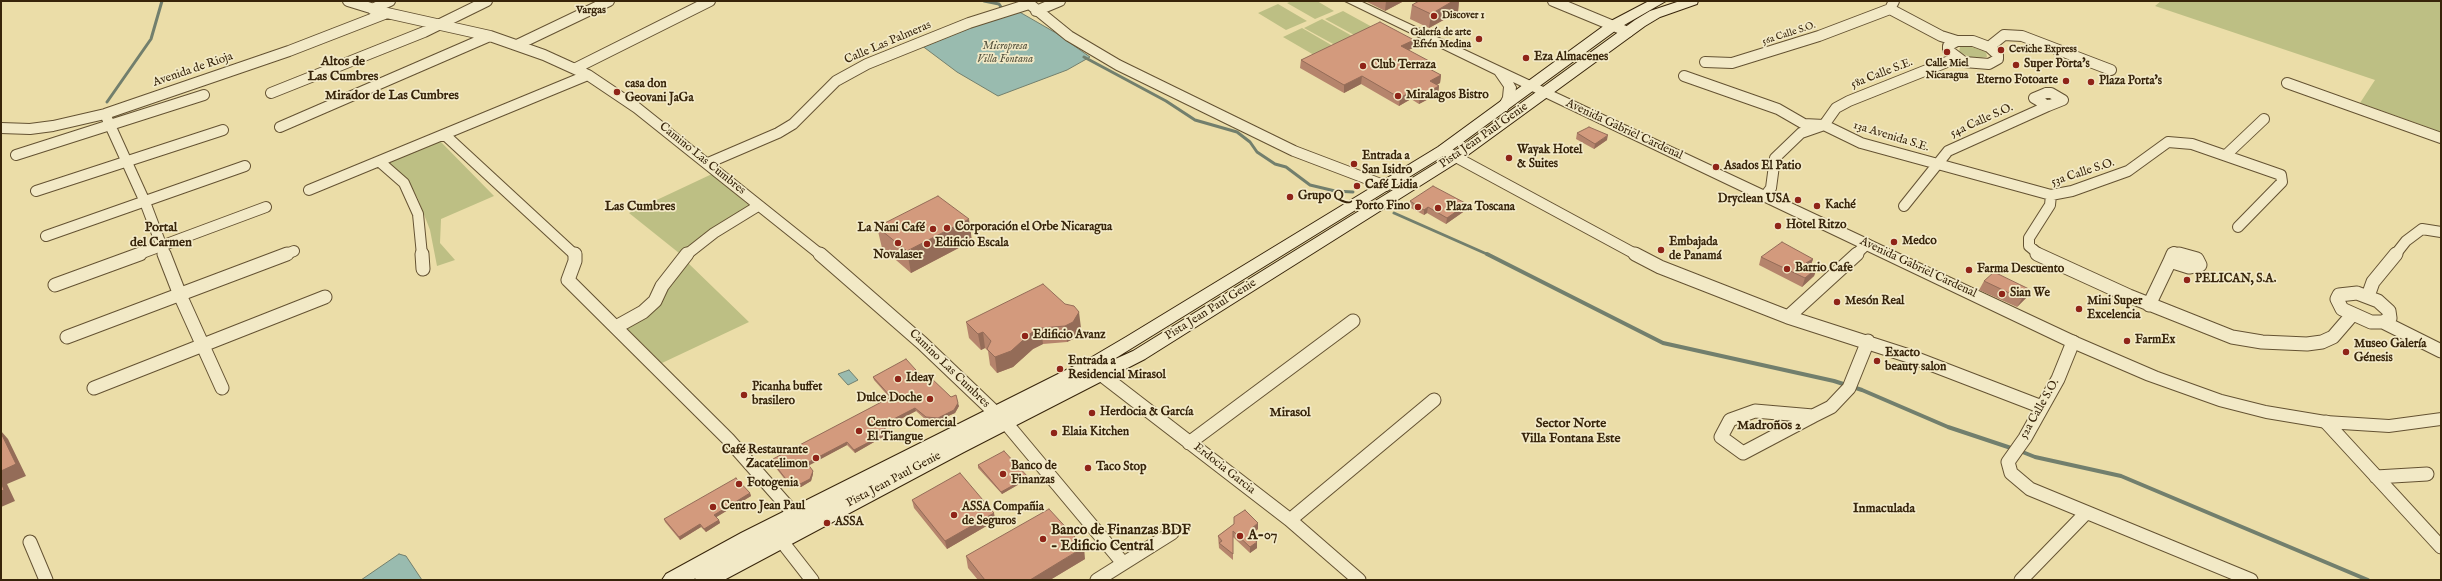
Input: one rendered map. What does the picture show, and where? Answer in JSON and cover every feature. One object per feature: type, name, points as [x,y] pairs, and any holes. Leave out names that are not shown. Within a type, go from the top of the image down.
[{"type":"main road","name":"Pista Jean Paul Genie","points":[[1100,368],[1139,355],[1420,179],[1503,108],[1614,25],[1637,11],[1660,1]]},
{"type":"main road","name":"Pista Jean Paul Genie","points":[[673,580],[794,515],[866,479],[1000,418],[1100,368],[1386,186],[1449,153],[1546,93],[1628,32],[1655,14],[1692,1]]},
{"type":"main road","points":[[1336,232],[1353,216],[1386,194],[1389,190],[1386,186],[1398,186],[1420,179]]},
{"type":"main road","name":"Pista Jean Paul Genie","points":[[705,580],[894,480],[1000,418]]},
{"type":"main road","points":[[687,580],[765,538],[771,537],[780,539],[785,528],[848,494],[866,479]]},
{"type":"street","name":"Camino Las Cumbres","points":[[348,1],[387,13],[490,36],[517,45],[588,74],[637,108],[708,163],[758,206],[881,304],[1000,418],[1118,557]]},
{"type":"street","points":[[372,9],[390,1]]},
{"type":"street","points":[[271,93],[440,25],[486,1]]},
{"type":"street","points":[[517,45],[609,1]]},
{"type":"street","points":[[576,68],[710,1]]},
{"type":"street","name":"Calle Las Palmeras","points":[[708,163],[778,133],[793,124],[836,81],[867,64],[969,23],[1030,5],[1060,1]]},
{"type":"street","name":"Avenida Gabriel Cardenal","points":[[1351,1],[2074,342],[2152,376],[2219,400],[2266,412],[2326,422],[2389,426],[2441,420]]},
{"type":"street","points":[[1553,1],[1628,32]]},
{"type":"street","points":[[1030,5],[1069,36],[1118,65],[1171,89],[1294,151],[1386,186]]},
{"type":"street","points":[[1892,5],[1941,36],[1956,41],[1973,41],[1989,47],[1998,55],[1998,59],[1989,64],[1973,64],[1956,58],[1948,50],[1948,46],[1956,41]]},
{"type":"street","name":"56a Calle S.O.","points":[[1705,62],[1718,61],[1732,63],[1877,14],[1892,5]]},
{"type":"street","name":"Avenida de Rioja","points":[[1,128],[30,129],[53,126],[105,114],[289,51],[387,13]]},
{"type":"street","points":[[1989,47],[2004,35],[2022,36],[2111,70]]},
{"type":"street","points":[[280,127],[490,36]]},
{"type":"street","name":"58a Calle S.E.","points":[[1824,125],[1836,108],[1849,101],[1956,58]]},
{"type":"street","points":[[1500,72],[1510,86],[1509,97],[1503,108]]},
{"type":"street","points":[[310,190],[445,135],[588,74]]},
{"type":"street","name":"13a Avenida S.E.","points":[[1684,76],[1778,109],[1804,124],[1824,125],[1861,143],[2051,194]]},
{"type":"street","points":[[2287,82],[2441,138]]},
{"type":"street","points":[[16,155],[204,95]]},
{"type":"street","name":"54a Calle S.O.","points":[[1904,206],[1948,151],[1960,144],[2048,106]]},
{"type":"street","points":[[105,114],[145,202],[180,295],[205,346],[222,388]]},
{"type":"street","points":[[2238,227],[2282,182],[2281,175],[2226,155],[2264,119]]},
{"type":"street","points":[[1765,196],[1771,188],[1775,158],[1801,133],[1824,125]]},
{"type":"street","points":[[36,191],[223,130]]},
{"type":"street","points":[[445,135],[575,254],[575,261],[568,280],[728,439],[794,515]]},
{"type":"street","name":"53a Calle S.O.","points":[[2149,305],[2036,253],[2029,246],[2029,238],[2050,205],[2051,194],[2072,191],[2128,171],[2168,142],[2179,141],[2226,155]]},
{"type":"street","points":[[1449,153],[1660,268],[1788,317],[1868,341],[1961,375],[2042,408]]},
{"type":"street","points":[[380,162],[404,183],[418,214],[423,270]]},
{"type":"street","points":[[46,236],[245,166]]},
{"type":"street","points":[[616,327],[643,312],[655,300],[662,286],[687,254],[714,233],[758,206]]},
{"type":"street","points":[[55,286],[266,207]]},
{"type":"street","points":[[2368,296],[2373,282],[2406,241],[2422,229],[2441,232]]},
{"type":"street","points":[[1788,317],[1867,244]]},
{"type":"street","points":[[67,337],[294,251]]},
{"type":"street","points":[[2170,261],[2149,305],[2232,336],[2269,342],[2307,344],[2322,342],[2333,337],[2352,315]]},
{"type":"street","points":[[2386,320],[2386,307],[2368,296],[2349,292],[2339,295],[2337,299],[2342,309],[2352,315],[2371,322],[2386,320],[2441,342]]},
{"type":"street","points":[[94,388],[205,346],[325,297]]},
{"type":"street","points":[[2386,320],[2441,351]]},
{"type":"street","points":[[1189,442],[1353,321]]},
{"type":"street","points":[[1813,416],[1755,412],[1730,420],[1721,437],[1743,453],[1831,407],[1850,384],[1868,341]]},
{"type":"street","name":"52a Calle S.O.","points":[[2074,342],[2058,380],[2008,462],[2011,474],[2030,489],[2086,513]]},
{"type":"street","name":"Erdocia Garcia","points":[[1100,368],[1189,442],[1290,520],[1359,580]]},
{"type":"street","points":[[1290,520],[1434,400]]},
{"type":"street","points":[[2326,422],[2441,547]]},
{"type":"street","points":[[2376,477],[2427,474]]},
{"type":"street","points":[[2021,580],[2086,513],[2251,580]]},
{"type":"street","points":[[1097,580],[1118,557],[1172,533]]},
{"type":"street","points":[[780,539],[812,580]]},
{"type":"street","points":[[30,542],[46,580]]},
{"type":"green space","points":[[1292,1],[1317,1],[1334,11],[1315,19],[1287,3]]},
{"type":"green space","points":[[2161,1],[2441,1],[2441,132],[2360,103],[2375,80],[2155,6]]},
{"type":"green space","points":[[1278,4],[1307,21],[1286,30],[1258,13]]},
{"type":"green space","points":[[1343,11],[1374,28],[1356,36],[1325,19]]},
{"type":"green space","points":[[1322,19],[1354,37],[1335,45],[1304,28]]},
{"type":"green space","points":[[1302,28],[1333,46],[1314,55],[1283,37]]},
{"type":"green space","points":[[1969,46],[1986,52],[1987,57],[1974,59],[1959,52],[1960,47]]},
{"type":"green space","points":[[440,141],[494,196],[441,219],[440,243],[455,260],[437,266],[430,230],[418,199],[409,182],[388,163]]},
{"type":"green space","points":[[712,174],[751,207],[679,253],[629,213]]},
{"type":"green space","points":[[686,261],[749,322],[662,363],[626,328],[659,305]]},
{"type":"water","name":"Micropresa Villa Fontana","points":[[1016,10],[1056,33],[1090,57],[1067,70],[998,96],[957,72],[921,45]]},
{"type":"water","points":[[849,370],[858,380],[848,385],[838,374]]},
{"type":"water","points":[[399,554],[406,556],[422,580],[361,580]]},
{"type":"building","points":[[1419,1],[1453,1],[1431,14],[1412,5]]},
{"type":"building","name":"Club Terraza","points":[[1380,22],[1414,40],[1401,46],[1431,62],[1424,66],[1441,75],[1430,81],[1439,86],[1420,96],[1412,91],[1400,98],[1362,76],[1344,85],[1301,60]]},
{"type":"building","points":[[1589,127],[1608,135],[1595,144],[1577,133]]},
{"type":"building","name":"Plaza Toscana","points":[[1433,186],[1467,204],[1447,218],[1428,207],[1424,210],[1410,201]]},
{"type":"building","points":[[938,196],[969,219],[907,251],[877,227]]},
{"type":"building","points":[[1782,242],[1813,259],[1806,263],[1817,268],[1805,278],[1761,257]]},
{"type":"building","points":[[1994,272],[2031,290],[2022,299],[1984,281]]},
{"type":"building","points":[[1043,284],[1065,304],[1074,306],[1079,312],[1073,322],[1065,326],[1041,328],[1031,333],[1011,351],[995,357],[987,349],[991,341],[983,332],[978,334],[966,322]]},
{"type":"building","name":"Centro Comercial El Tiangue","points":[[906,359],[925,380],[930,377],[951,397],[956,395],[958,403],[954,410],[938,418],[926,417],[915,408],[882,425],[888,432],[854,450],[847,442],[807,463],[813,471],[810,479],[800,484],[789,483],[771,460],[891,397],[873,377]]},
{"type":"building","points":[[1,433],[16,464],[1,471]]},
{"type":"building","name":"Banco de Finanzas","points":[[1004,451],[1028,477],[1001,492],[978,465]]},
{"type":"building","name":"ASSA Compañia de Seguros","points":[[960,473],[994,513],[945,541],[912,500]]},
{"type":"building","name":"Centro Jean Paul","points":[[736,478],[750,493],[714,515],[719,520],[704,529],[700,524],[679,537],[664,519]]},
{"type":"building","points":[[1,482],[4,490],[1,491]]},
{"type":"building","name":"Banco de Finanzas BDF - Edificio Central","points":[[1049,509],[1084,547],[1030,580],[985,580],[966,556]]},
{"type":"building","name":"A-07","points":[[1245,510],[1258,523],[1252,528],[1255,532],[1250,536],[1257,542],[1250,547],[1233,531],[1233,554],[1219,543],[1222,541],[1218,536],[1234,524],[1234,517]]},
{"type":"waterway","points":[[107,102],[151,39],[162,1]]},
{"type":"waterway","points":[[984,1],[999,4],[1003,10]]},
{"type":"waterway","points":[[1084,57],[1166,101],[1195,120],[1237,132],[1250,142],[1257,152],[1275,164],[1286,167],[1310,185],[1335,191],[1353,192]]},
{"type":"waterway","points":[[1394,213],[1489,255]]},
{"type":"waterway","points":[[1489,255],[1663,343],[1834,381],[1862,390],[1948,427],[2014,449]]},
{"type":"waterway","points":[[2020,451],[2035,457],[2121,476],[2368,580]]},
{"type":"place","name":"Discover 1","points":[[1434,16]]},
{"type":"place","name":"Galería de arte Efrén Medina","points":[[1479,39]]},
{"type":"place","name":"Ceviche Express","points":[[2001,50]]},
{"type":"place","name":"Calle Miel Nicaragua","points":[[1947,52]]},
{"type":"place","name":"Eza Almacenes","points":[[1526,58]]},
{"type":"place","name":"Super Porta's","points":[[2016,65]]},
{"type":"place","name":"Club Terraza","points":[[1363,66]]},
{"type":"place","name":"Eterno Fotoarte","points":[[2066,81]]},
{"type":"place","name":"Plaza Porta's","points":[[2091,82]]},
{"type":"place","name":"casa don Geovani JaGa","points":[[617,92]]},
{"type":"place","name":"Miralagos Bistro","points":[[1398,96]]},
{"type":"place","name":"Wayak Hotel & Suites","points":[[1509,158]]},
{"type":"place","name":"Entrada a San Isidro","points":[[1354,164]]},
{"type":"place","name":"Asados El Patio","points":[[1716,167]]},
{"type":"place","name":"Café Lidia","points":[[1357,186]]},
{"type":"place","name":"Grupo Q","points":[[1290,197]]},
{"type":"place","name":"Dryclean USA","points":[[1798,200]]},
{"type":"place","name":"Kaché","points":[[1817,206]]},
{"type":"place","name":"Porto Fino","points":[[1418,207]]},
{"type":"place","name":"Plaza Toscana","points":[[1438,208]]},
{"type":"place","name":"Hotel Ritzo","points":[[1778,226]]},
{"type":"place","name":"Corporación el Orbe Nicaragua","points":[[947,228]]},
{"type":"place","name":"La Nani Café","points":[[933,229]]},
{"type":"place","name":"Medco","points":[[1894,242]]},
{"type":"place","name":"Novalaser","points":[[898,243]]},
{"type":"place","name":"Edificio Escala","points":[[927,244]]},
{"type":"place","name":"Embajada de Panamá","points":[[1661,250]]},
{"type":"place","name":"Barrio Cafe","points":[[1787,269]]},
{"type":"place","name":"Farma Descuento","points":[[1969,270]]},
{"type":"place","name":"PELICAN, S.A.","points":[[2187,280]]},
{"type":"place","name":"Sian We","points":[[2002,294]]},
{"type":"place","name":"Mesón Real","points":[[1837,302]]},
{"type":"place","name":"Mini Super Excelencia","points":[[2079,309]]},
{"type":"place","name":"Edificio Avanz","points":[[1025,336]]},
{"type":"place","name":"FarmEx","points":[[2127,341]]},
{"type":"place","name":"Museo Galería Génesis","points":[[2346,352]]},
{"type":"place","name":"Exacto beauty salon","points":[[1877,361]]},
{"type":"place","name":"Entrada a Residencial Mirasol","points":[[1060,369]]},
{"type":"place","name":"Ideay","points":[[898,379]]},
{"type":"place","name":"Picanha buffet brasilero","points":[[744,395]]},
{"type":"place","name":"Dulce Doche","points":[[930,399]]},
{"type":"place","name":"Herdocia & García","points":[[1092,413]]},
{"type":"place","name":"Centro Comercial El Tiangue","points":[[859,431]]},
{"type":"place","name":"Elaia Kitchen","points":[[1054,433]]},
{"type":"place","name":"Café Restaurante Zacatelimon","points":[[816,458]]},
{"type":"place","name":"Taco Stop","points":[[1088,468]]},
{"type":"place","name":"Banco de Finanzas","points":[[1003,474]]},
{"type":"place","name":"Fotogenia","points":[[739,484]]},
{"type":"place","name":"Centro Jean Paul","points":[[713,507]]},
{"type":"place","name":"ASSA Compañia de Seguros","points":[[954,515]]},
{"type":"place","name":"ASSA","points":[[827,523]]},
{"type":"place","name":"A-07","points":[[1240,536]]},
{"type":"place","name":"Banco de Finanzas BDF - Edificio Central","points":[[1043,539]]},
{"type":"district","name":"Vargas","points":[[591,11]]},
{"type":"district","name":"Altos de Las Cumbres","points":[[343,70]]},
{"type":"district","name":"Mirador de Las Cumbres","points":[[392,96]]},
{"type":"district","name":"Las Cumbres","points":[[640,207]]},
{"type":"district","name":"Portal del Carmen","points":[[161,236]]},
{"type":"district","name":"Mirasol","points":[[1290,413]]},
{"type":"district","name":"Madroños 2","points":[[1769,426]]},
{"type":"district","name":"Sector Norte Villa Fontana Este","points":[[1571,432]]},
{"type":"district","name":"Inmaculada","points":[[1884,509]]}]
